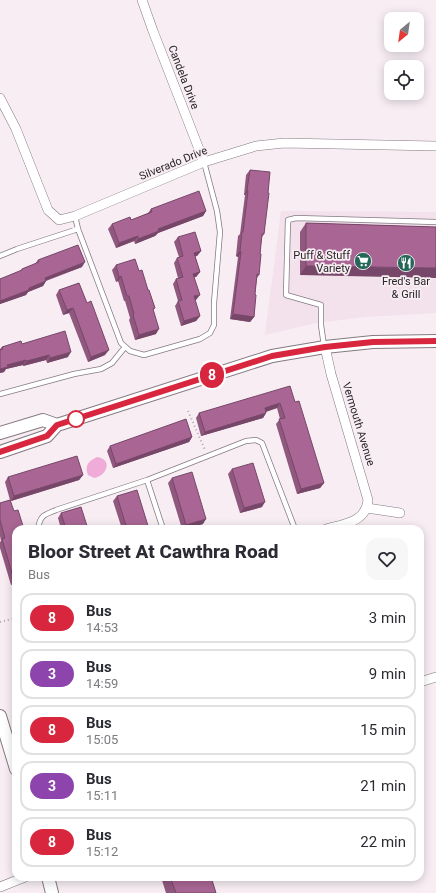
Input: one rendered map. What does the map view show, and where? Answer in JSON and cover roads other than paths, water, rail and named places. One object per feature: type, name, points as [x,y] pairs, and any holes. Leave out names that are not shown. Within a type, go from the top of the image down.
[{"type":"street","name":"Candela Drive","points":[[142,0],[204,162]]},
{"type":"street","name":"Silverado Drive","points":[[0,98],[16,129],[48,210],[59,220],[75,216],[204,162],[256,146],[284,143],[436,146]]},
{"type":"street","points":[[0,452],[47,436],[57,425],[272,356],[325,347],[373,342],[436,341]]},
{"type":"street","name":"Vermouth Avenue","points":[[325,347],[331,374],[366,492],[368,500],[367,508]]},
{"type":"street","points":[[0,433],[43,420],[57,425]]},
{"type":"street","points":[[341,525],[359,518],[367,508],[400,513]]},
{"type":"street","points":[[424,681],[436,677]]},
{"type":"street","points":[[0,716],[12,756]]},
{"type":"street","points":[[0,887],[15,881]]},
{"type":"street","points":[[49,881],[52,893]]},
{"type":"lane","points":[[75,216],[78,229],[121,343],[125,347],[130,351],[144,355],[200,339],[210,333],[214,325],[214,303],[220,232],[217,211],[204,162]]},
{"type":"lane","points":[[325,347],[321,324],[321,305],[286,295],[288,220],[296,218],[436,222]]},
{"type":"lane","points":[[0,256],[78,229]]},
{"type":"lane","points":[[0,394],[74,374],[101,369],[112,363],[125,347]]},
{"type":"lane","points":[[38,525],[39,521],[44,516],[56,510],[147,480],[246,441],[256,440],[262,443],[293,525]]},
{"type":"lane","points":[[147,480],[162,525]]},
{"type":"place","name":"Puff & Stuff Variety","points":[[363,261]]},
{"type":"place","name":"Fred's Bar & Grill","points":[[406,263]]}]
